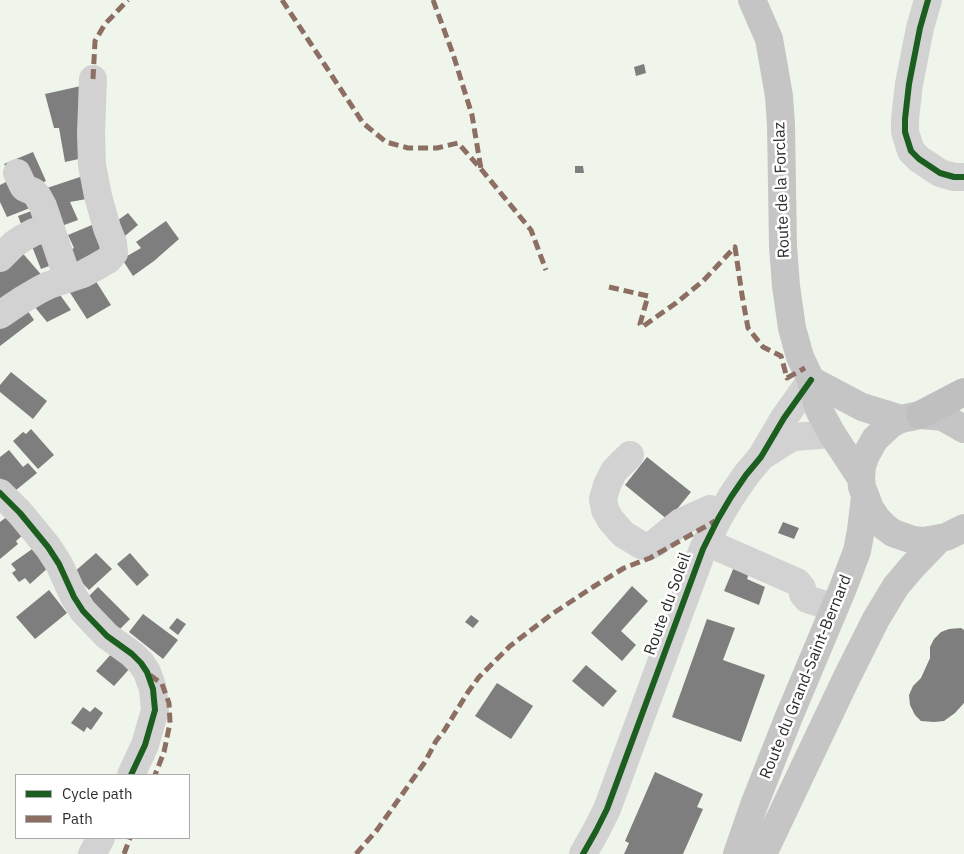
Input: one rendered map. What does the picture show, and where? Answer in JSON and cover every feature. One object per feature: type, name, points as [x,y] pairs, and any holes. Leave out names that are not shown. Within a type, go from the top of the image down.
[{"type":"highway","points":[[911,417],[964,392]]},
{"type":"main road","name":"Route de la Forclaz","points":[[752,0],[768,39],[775,74],[781,125],[782,221],[786,286],[792,328],[800,357],[811,380],[819,410],[863,487]]},
{"type":"main road","points":[[811,380],[862,407],[911,417],[943,417],[964,429]]},
{"type":"main road","name":"Route du Grand-Saint-Bernard","points":[[737,854],[784,728],[856,551],[862,530],[862,466],[866,455],[875,439],[891,424],[911,417]]},
{"type":"main road","name":"Route du Grand-Saint-Bernard","points":[[863,487],[870,508],[877,519],[893,533],[914,540],[938,539],[964,528]]},
{"type":"main road","name":"Route du Grand-Saint-Bernard","points":[[763,854],[876,619],[896,586],[938,539]]},
{"type":"street","points":[[928,0],[920,28],[909,84],[906,132],[911,151],[930,168],[954,177],[964,177]]},
{"type":"street","points":[[0,315],[38,290],[83,274],[108,260],[114,253],[113,243],[98,196],[92,165],[93,78]]},
{"type":"street","points":[[17,173],[25,188],[34,192],[38,197],[68,279]]},
{"type":"street","points":[[0,258],[23,238],[34,232],[50,228]]},
{"type":"street","name":"Route du Soleil","points":[[583,854],[606,810],[706,542],[746,475],[811,380]]},
{"type":"street","name":"Route du Soleil","points":[[760,457],[794,437],[832,434]]},
{"type":"street","points":[[630,455],[614,471],[607,484],[603,499],[605,510],[610,519],[623,534],[647,547],[656,543],[680,522],[710,509],[721,514]]},
{"type":"street","points":[[0,493],[20,513],[52,552],[60,564],[74,597],[83,611],[107,636],[132,654],[147,672],[153,689],[155,710],[145,745],[130,774]]},
{"type":"street","points":[[706,542],[797,582],[807,599],[834,608]]},
{"type":"street","points":[[92,854],[100,839]]},
{"type":"shaded area","points":[[0,0],[964,0],[964,854],[0,854]]},
{"type":"building","points":[[644,64],[646,73],[636,76],[634,67]]},
{"type":"building","points":[[81,86],[88,157],[65,162],[59,128],[54,128],[45,94]]},
{"type":"building","points":[[33,152],[46,181],[28,189],[10,173],[4,164]]},
{"type":"building","points":[[575,166],[583,166],[584,173],[575,173]]},
{"type":"building","points":[[86,175],[92,198],[70,202],[78,220],[56,228],[47,188]]},
{"type":"building","points":[[16,177],[30,208],[7,217],[0,202],[0,185]]},
{"type":"building","points":[[39,208],[25,234],[18,216]]},
{"type":"building","points":[[128,213],[138,225],[119,241],[110,226]]},
{"type":"building","points":[[166,221],[179,239],[133,276],[122,259],[141,248],[136,242]]},
{"type":"building","points":[[99,222],[111,251],[80,269],[63,254],[74,248],[68,235]]},
{"type":"building","points":[[48,232],[60,262],[41,269],[29,239]]},
{"type":"building","points":[[19,249],[45,279],[0,307],[0,264]]},
{"type":"building","points":[[92,275],[111,305],[87,319],[67,288]]},
{"type":"building","points":[[55,288],[71,310],[47,322],[30,301]]},
{"type":"building","points":[[23,304],[34,320],[0,346],[0,321]]},
{"type":"building","points":[[11,372],[47,401],[33,419],[0,392],[0,385]]},
{"type":"building","points":[[31,429],[54,455],[38,469],[13,441],[23,432],[26,434]]},
{"type":"building","points":[[9,450],[23,467],[28,463],[37,473],[10,495],[0,478],[0,457]]},
{"type":"building","points":[[647,457],[691,492],[668,520],[625,485]]},
{"type":"building","points":[[8,516],[24,534],[16,541],[18,544],[0,559],[0,522]]},
{"type":"building","points":[[783,522],[799,528],[794,539],[778,533]]},
{"type":"building","points":[[35,547],[49,567],[30,584],[25,578],[19,582],[12,573],[16,570],[11,564]]},
{"type":"building","points":[[96,553],[112,569],[89,590],[73,573]]},
{"type":"building","points":[[130,553],[149,575],[137,586],[117,564]]},
{"type":"building","points":[[734,567],[749,573],[747,579],[765,587],[759,605],[724,591]]},
{"type":"building","points":[[632,586],[648,601],[621,631],[636,645],[622,661],[591,633]]},
{"type":"building","points":[[98,587],[130,619],[118,631],[86,599]]},
{"type":"building","points":[[49,590],[67,613],[35,639],[16,617]]},
{"type":"building","points":[[143,614],[178,640],[163,659],[129,632]]},
{"type":"building","points":[[471,615],[479,621],[473,628],[465,622]]},
{"type":"building","points":[[177,618],[186,624],[178,635],[169,628]]},
{"type":"building","points":[[707,619],[735,628],[723,660],[765,675],[741,742],[672,717]]},
{"type":"building","points":[[961,628],[964,630],[964,703],[944,721],[921,721],[915,715],[910,705],[909,695],[913,686],[921,678],[930,658],[930,647],[934,639],[941,632]]},
{"type":"building","points":[[113,652],[131,667],[114,686],[96,671]]},
{"type":"building","points":[[586,665],[617,691],[603,707],[572,681]]},
{"type":"building","points":[[497,683],[533,706],[511,739],[475,716]]},
{"type":"building","points":[[83,707],[90,712],[95,707],[103,713],[91,730],[87,727],[84,732],[71,723]]},
{"type":"building","points":[[655,772],[703,794],[697,807],[703,809],[683,854],[624,854],[629,843],[625,841]]},
{"type":"marked path","points":[[93,79],[95,41],[105,24],[128,0]]},
{"type":"marked path","points":[[282,0],[363,123],[386,142],[408,148],[437,148],[458,143],[531,230],[546,270]]},
{"type":"marked path","points":[[433,0],[453,54],[472,115],[481,169]]},
{"type":"marked path","points":[[609,287],[648,296],[640,324],[642,327],[703,281],[735,247],[748,328],[763,347],[781,356],[787,378],[805,368]]},
{"type":"marked path","points":[[356,854],[377,830],[425,762],[436,741],[479,677],[510,646],[552,614],[624,568],[650,558],[715,521]]},
{"type":"marked path","points":[[150,675],[162,684],[169,703],[170,723],[164,752],[155,774]]},
{"type":"marked path","points":[[124,854],[130,839]]},
{"type":"cycle path","points":[[928,0],[920,28],[909,84],[905,132],[911,151],[919,159],[940,173],[954,177],[964,177]]},
{"type":"cycle path","points":[[583,854],[607,809],[703,549],[731,497],[761,457],[784,418],[811,380]]},
{"type":"cycle path","points":[[0,493],[20,513],[48,547],[83,611],[107,636],[132,654],[147,672],[153,689],[155,710],[145,745],[131,774]]}]
